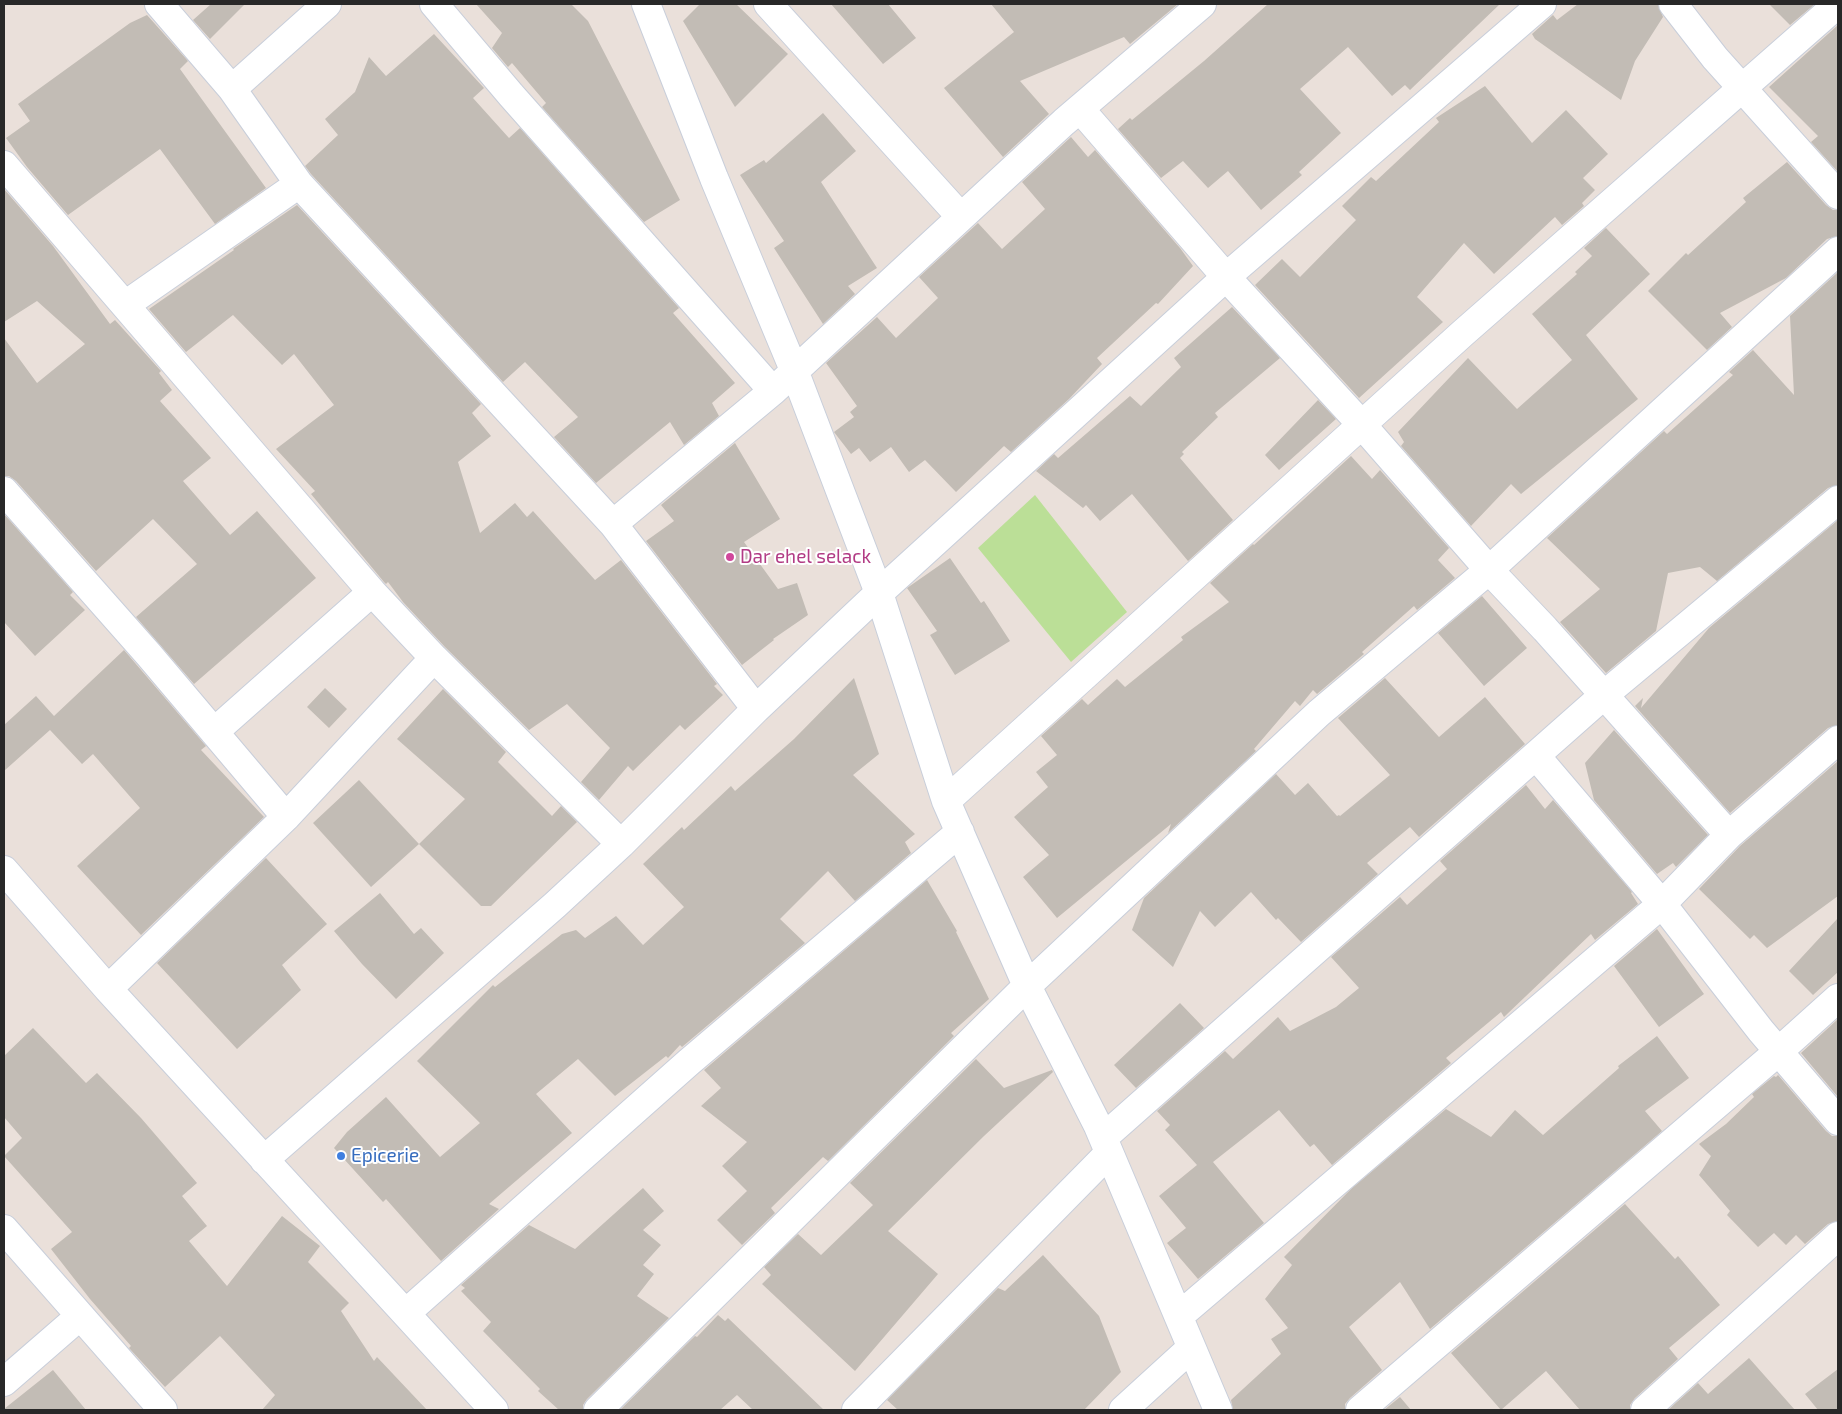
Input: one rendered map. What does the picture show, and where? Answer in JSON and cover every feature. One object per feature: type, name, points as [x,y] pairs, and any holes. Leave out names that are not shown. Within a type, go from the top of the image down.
[{"type":"street","points":[[158,4],[232,89],[299,184],[613,524],[756,709]]},
{"type":"street","points":[[232,89],[327,4]]},
{"type":"street","points":[[434,4],[511,95],[772,390]]},
{"type":"street","points":[[646,4],[714,178],[794,370],[879,593],[946,801],[1027,986],[1106,1145],[1218,1410]]},
{"type":"street","points":[[768,4],[960,216]]},
{"type":"street","points":[[613,524],[772,390],[960,216],[1202,4]]},
{"type":"street","points":[[264,1160],[556,905],[621,844],[756,709],[879,593],[1226,277],[1542,4]]},
{"type":"street","points":[[1673,4],[1716,58],[1838,195]]},
{"type":"street","points":[[946,801],[1463,333],[1838,4]]},
{"type":"street","points":[[1080,109],[1226,277],[1362,425],[1489,570],[1545,629],[1729,836]]},
{"type":"street","points":[[4,165],[372,592],[434,658],[621,844]]},
{"type":"street","points":[[125,305],[299,184]]},
{"type":"street","points":[[598,1410],[1027,986],[1319,712],[1489,570],[1838,251]]},
{"type":"street","points":[[4,491],[286,817]]},
{"type":"street","points":[[856,1410],[1106,1145],[1604,695],[1838,500]]},
{"type":"street","points":[[214,732],[372,592]]},
{"type":"street","points":[[108,990],[286,817],[434,658]]},
{"type":"street","points":[[1179,1316],[1662,904],[1729,836],[1838,740]]},
{"type":"street","points":[[1536,756],[1662,904],[1761,1031],[1838,1121]]},
{"type":"street","points":[[406,1313],[689,1062],[960,832]]},
{"type":"street","points":[[8,882],[494,1410]]},
{"type":"street","points":[[1360,1410],[1779,1051],[1838,998]]},
{"type":"street","points":[[4,1229],[163,1410]]},
{"type":"street","points":[[1645,1410],[1838,1236]]},
{"type":"street","points":[[4,1382],[80,1316]]},
{"type":"street","points":[[1123,1410],[1191,1348]]},
{"type":"green space","points":[[1035,495],[1127,612],[1071,662],[978,548]]},
{"type":"building","points":[[211,4],[245,4],[210,39],[193,20]]},
{"type":"building","points":[[476,4],[571,4],[588,21],[680,200],[644,222],[542,107],[546,103],[512,63],[508,67],[492,48],[502,33]]},
{"type":"building","points":[[700,4],[736,4],[788,54],[735,107],[683,21]]},
{"type":"building","points":[[831,4],[888,4],[916,38],[883,64]]},
{"type":"building","points":[[991,4],[1178,4],[1130,44],[1124,37],[1020,81],[1049,114],[1003,157],[944,88],[1014,32]]},
{"type":"building","points":[[1268,4],[1500,4],[1410,90],[1405,85],[1392,96],[1348,47],[1300,89],[1341,133],[1299,172],[1302,175],[1261,210],[1228,171],[1208,188],[1183,161],[1161,178],[1118,129],[1130,118],[1132,120],[1204,61]]},
{"type":"building","points":[[1578,4],[1658,4],[1663,17],[1635,61],[1621,100],[1535,39],[1532,34],[1553,15],[1557,20]]},
{"type":"building","points":[[1769,4],[1815,4],[1790,25]]},
{"type":"building","points":[[147,15],[188,61],[180,69],[266,188],[215,224],[160,149],[68,215],[27,167],[6,138],[30,121],[18,104],[130,23]]},
{"type":"building","points":[[1838,25],[1838,172],[1811,142],[1818,136],[1769,87]]},
{"type":"building","points":[[434,34],[484,88],[473,98],[509,138],[520,128],[679,308],[673,313],[735,383],[712,403],[719,416],[684,445],[670,422],[596,483],[554,437],[578,417],[525,362],[503,382],[305,166],[338,135],[325,119],[355,92],[369,57],[386,76]]},
{"type":"building","points":[[1485,86],[1532,143],[1566,110],[1608,154],[1583,178],[1595,190],[1582,203],[1584,206],[1562,225],[1555,217],[1494,274],[1464,243],[1417,297],[1443,322],[1359,398],[1255,285],[1282,259],[1300,277],[1356,220],[1342,206],[1371,177],[1376,181],[1439,122],[1436,118]]},
{"type":"building","points":[[823,113],[856,151],[821,182],[877,268],[848,286],[855,294],[823,324],[774,248],[784,241],[740,175],[764,160],[766,163]]},
{"type":"building","points":[[1071,137],[1088,157],[1095,150],[1180,248],[1193,266],[1158,304],[1156,303],[1097,358],[1102,364],[1069,399],[1011,452],[1004,446],[956,492],[925,460],[909,472],[891,447],[870,462],[859,448],[851,454],[834,432],[854,417],[850,412],[857,406],[826,363],[877,317],[896,338],[938,298],[919,277],[978,223],[1002,249],[1045,209],[1022,182]]},
{"type":"building","points":[[1787,162],[1826,205],[1833,210],[1838,210],[1838,236],[1827,239],[1786,278],[1720,313],[1732,327],[1707,350],[1648,291],[1686,253],[1688,255],[1746,202],[1743,198]]},
{"type":"building","points":[[4,189],[53,246],[110,324],[115,320],[161,371],[159,373],[172,390],[160,401],[211,458],[183,481],[230,535],[257,511],[316,578],[194,684],[136,617],[197,564],[153,519],[96,571],[16,481],[9,476],[4,476],[4,338],[37,383],[85,344],[37,301],[4,322]]},
{"type":"building","points":[[297,205],[481,404],[472,413],[491,436],[458,462],[480,533],[515,503],[527,517],[533,511],[595,580],[621,560],[717,684],[714,686],[723,695],[685,730],[680,725],[633,771],[628,766],[599,800],[581,782],[610,748],[567,704],[529,730],[445,647],[403,602],[388,582],[386,584],[384,582],[311,494],[315,491],[276,449],[334,405],[294,354],[282,365],[233,315],[186,352],[149,309]]},
{"type":"building","points":[[1606,228],[1650,274],[1586,335],[1638,399],[1521,494],[1511,484],[1471,526],[1401,446],[1404,442],[1398,432],[1468,358],[1517,409],[1572,360],[1532,314],[1577,274],[1575,272],[1592,256],[1584,248]]},
{"type":"building","points":[[1838,272],[1838,485],[1828,488],[1717,581],[1700,567],[1668,573],[1656,631],[1606,673],[1560,622],[1600,589],[1547,538],[1664,431],[1667,434],[1733,375],[1729,372],[1753,350],[1794,395],[1790,316]]},
{"type":"building","points":[[1232,307],[1280,358],[1215,413],[1218,417],[1182,452],[1184,454],[1180,458],[1233,520],[1188,561],[1132,494],[1100,521],[1086,505],[1083,508],[1036,471],[1054,454],[1058,458],[1130,396],[1141,406],[1181,367],[1174,358]]},
{"type":"building","points":[[1318,400],[1336,419],[1279,470],[1265,455]]},
{"type":"building","points":[[735,443],[780,519],[744,542],[778,589],[797,583],[808,615],[773,639],[742,665],[646,541],[674,521],[661,505]]},
{"type":"building","points":[[1351,456],[1372,479],[1380,470],[1449,548],[1438,560],[1455,578],[1417,610],[1414,606],[1362,652],[1364,654],[1317,694],[1313,690],[1300,706],[1295,701],[1254,749],[1256,751],[1168,833],[1171,824],[1057,918],[1023,877],[1049,855],[1014,817],[1048,787],[1036,772],[1057,755],[1041,736],[1082,699],[1088,705],[1117,679],[1125,687],[1183,640],[1181,637],[1229,602],[1210,583]]},
{"type":"building","points":[[4,514],[73,592],[70,595],[85,610],[35,656],[4,622]]},
{"type":"building","points":[[1838,520],[1838,725],[1828,728],[1730,813],[1635,706],[1643,698],[1641,708],[1709,628]]},
{"type":"building","points":[[950,558],[981,603],[984,601],[1010,641],[955,675],[930,635],[937,631],[907,588]]},
{"type":"building","points":[[1482,596],[1527,648],[1484,686],[1438,633]]},
{"type":"building","points":[[124,650],[206,746],[201,750],[264,817],[141,935],[77,866],[140,808],[93,754],[82,764],[50,730],[4,771],[4,725],[36,696],[54,716]]},
{"type":"building","points":[[854,678],[879,754],[853,775],[915,834],[905,842],[911,853],[855,901],[828,871],[780,919],[805,943],[682,1047],[680,1045],[668,1058],[666,1056],[615,1096],[578,1059],[536,1094],[572,1133],[489,1204],[499,1209],[441,1261],[386,1199],[383,1202],[334,1148],[347,1132],[386,1097],[440,1157],[480,1123],[417,1061],[493,985],[495,987],[562,934],[576,930],[585,938],[616,916],[643,945],[684,907],[643,864],[682,827],[684,830],[731,786],[735,791],[794,739]]},
{"type":"building","points":[[1385,678],[1439,737],[1485,697],[1525,744],[1419,837],[1410,827],[1367,863],[1378,874],[1301,942],[1278,918],[1276,920],[1251,892],[1215,927],[1200,911],[1173,967],[1132,930],[1144,898],[1276,774],[1295,795],[1308,783],[1337,816],[1340,816],[1390,775],[1338,718]]},
{"type":"building","points":[[325,688],[347,709],[329,728],[307,707]]},
{"type":"building","points":[[443,689],[506,752],[498,762],[552,816],[561,806],[577,822],[491,906],[481,906],[419,844],[465,799],[397,739]]},
{"type":"building","points":[[1614,730],[1708,835],[1676,867],[1673,863],[1657,874],[1594,800],[1585,763]]},
{"type":"building","points":[[1838,761],[1838,896],[1767,948],[1754,935],[1750,939],[1699,889],[1740,846]]},
{"type":"building","points":[[359,780],[419,844],[371,887],[313,823]]},
{"type":"building","points":[[1526,785],[1545,809],[1553,800],[1632,892],[1638,904],[1595,940],[1591,934],[1504,1017],[1501,1012],[1446,1058],[1451,1063],[1332,1165],[1314,1144],[1310,1147],[1279,1110],[1213,1162],[1264,1223],[1198,1279],[1167,1243],[1186,1228],[1159,1196],[1197,1165],[1165,1130],[1170,1125],[1157,1111],[1225,1051],[1233,1059],[1278,1017],[1290,1031],[1336,1007],[1359,988],[1331,957],[1400,897],[1407,905],[1447,869],[1440,861]]},
{"type":"building","points":[[266,858],[327,924],[282,965],[301,990],[237,1049],[157,963]]},
{"type":"building","points":[[927,880],[957,931],[989,999],[951,1033],[954,1036],[828,1161],[823,1157],[771,1208],[775,1213],[742,1245],[717,1220],[747,1191],[722,1166],[747,1142],[701,1106],[721,1088],[704,1070]]},
{"type":"building","points":[[380,893],[414,934],[421,928],[444,953],[396,999],[362,964],[334,931]]},
{"type":"building","points":[[1838,918],[1838,972],[1813,995],[1789,971]]},
{"type":"building","points":[[1657,929],[1704,994],[1659,1027],[1614,966]]},
{"type":"building","points":[[1180,1003],[1204,1028],[1136,1088],[1114,1065]]},
{"type":"building","points":[[1838,1019],[1838,1097],[1801,1053]]},
{"type":"building","points":[[33,1028],[86,1083],[97,1073],[141,1118],[197,1183],[182,1196],[207,1226],[189,1241],[227,1286],[282,1216],[320,1246],[308,1262],[349,1303],[341,1311],[374,1361],[377,1357],[427,1410],[262,1410],[275,1395],[220,1336],[165,1387],[129,1348],[131,1346],[90,1299],[51,1249],[72,1232],[4,1156],[22,1138],[4,1117],[4,1056]]},
{"type":"building","points":[[1657,1036],[1689,1078],[1645,1111],[1662,1131],[1430,1329],[1400,1282],[1349,1327],[1382,1370],[1350,1398],[1345,1404],[1345,1410],[1233,1410],[1231,1400],[1281,1354],[1271,1339],[1288,1328],[1265,1299],[1292,1265],[1284,1257],[1351,1189],[1446,1109],[1491,1137],[1515,1110],[1543,1135],[1619,1068],[1618,1066]]},
{"type":"building","points":[[976,1059],[1004,1088],[1052,1070],[1053,1072],[984,1136],[888,1231],[938,1274],[855,1371],[762,1284],[771,1275],[764,1267],[798,1234],[821,1255],[873,1205],[850,1183]]},
{"type":"building","points":[[1778,1075],[1826,1131],[1832,1136],[1838,1136],[1838,1221],[1828,1224],[1805,1244],[1796,1235],[1786,1245],[1774,1233],[1758,1247],[1727,1215],[1730,1211],[1699,1175],[1711,1156],[1699,1144],[1726,1124],[1754,1097],[1752,1094],[1774,1076]]},
{"type":"building","points":[[643,1188],[664,1211],[643,1230],[661,1245],[643,1265],[654,1274],[637,1296],[669,1318],[587,1399],[583,1405],[583,1410],[559,1410],[538,1391],[540,1389],[483,1331],[491,1322],[461,1291],[465,1288],[461,1285],[529,1225],[575,1249]]},
{"type":"building","points":[[1625,1204],[1675,1259],[1678,1256],[1720,1305],[1669,1348],[1678,1359],[1635,1398],[1630,1405],[1630,1410],[1580,1410],[1546,1371],[1501,1410],[1451,1353]]},
{"type":"building","points":[[1043,1255],[1099,1316],[1121,1372],[1084,1410],[898,1410],[887,1400],[998,1288],[1005,1291]]},
{"type":"building","points":[[718,1315],[725,1321],[728,1318],[824,1410],[753,1410],[737,1395],[720,1410],[620,1410]]},
{"type":"building","points":[[1749,1358],[1795,1410],[1668,1410],[1698,1383],[1708,1394]]},
{"type":"building","points":[[1838,1369],[1838,1410],[1818,1410],[1805,1394]]},
{"type":"building","points":[[53,1370],[86,1410],[4,1410],[4,1409]]},
{"type":"building","points":[[1400,1397],[1411,1410],[1384,1410]]},
{"type":"place","name":"Dar ehel selack","points":[[730,557]]},
{"type":"place","name":"Epicerie","points":[[341,1156]]}]
